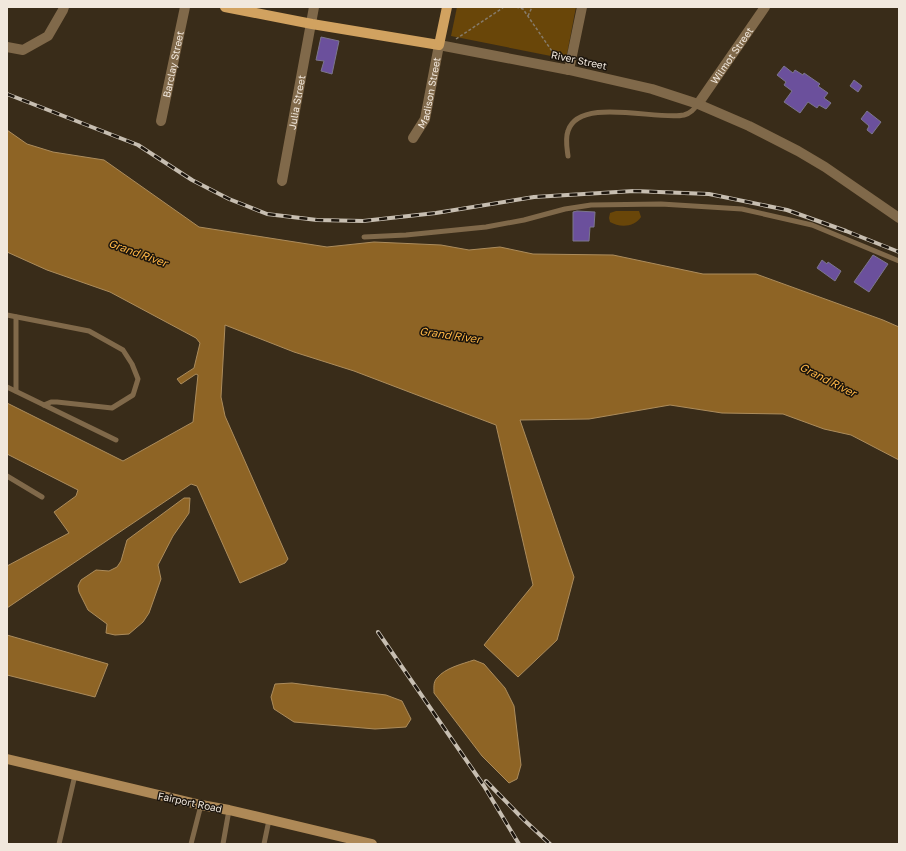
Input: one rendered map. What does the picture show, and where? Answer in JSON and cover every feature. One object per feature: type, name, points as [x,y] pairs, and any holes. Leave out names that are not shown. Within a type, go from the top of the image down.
[{"type":"main road","name":"River Street","points":[[225,7],[312,24],[439,45]]},
{"type":"main road","points":[[439,45],[447,7]]},
{"type":"street","points":[[7,47],[23,50],[48,36],[64,7]]},
{"type":"street","name":"Barclay Street","points":[[161,121],[185,7]]},
{"type":"street","name":"Julia Street","points":[[282,181],[314,7]]},
{"type":"street","points":[[569,70],[582,7]]},
{"type":"street","name":"Wilmot Street","points":[[698,104],[765,7]]},
{"type":"street","name":"River Street","points":[[439,45],[569,70],[652,89],[698,104],[749,126],[798,151],[825,167],[899,218]]},
{"type":"street","name":"Madison Street","points":[[413,138],[426,119],[439,45]]},
{"type":"street","name":"Fairport Road","points":[[7,759],[201,805],[229,810],[346,841],[372,844]]},
{"type":"lane","points":[[568,156],[566,140],[569,128],[578,118],[599,113],[635,112],[677,116],[691,112],[698,104]]},
{"type":"lane","points":[[364,237],[406,235],[486,227],[524,220],[565,209],[591,205],[661,204],[742,209],[812,225],[899,261]]},
{"type":"lane","points":[[7,315],[89,331],[123,350],[132,364],[138,379],[133,395],[112,408],[57,402],[51,402],[44,405]]},
{"type":"lane","points":[[16,317],[16,391]]},
{"type":"lane","points":[[7,387],[116,440]]},
{"type":"lane","points":[[7,476],[42,497]]},
{"type":"lane","points":[[58,844],[75,775]]},
{"type":"lane","points":[[191,844],[201,805]]},
{"type":"lane","points":[[223,844],[229,810]]},
{"type":"lane","points":[[264,844],[269,820]]},
{"type":"path","points":[[456,39],[504,7]]},
{"type":"path","points":[[516,7],[523,9],[556,57]]},
{"type":"path","points":[[528,16],[532,7]]},
{"type":"shaded area","points":[[457,7],[576,7],[566,59],[451,36]]},
{"type":"shaded area","points":[[616,211],[639,211],[641,217],[631,225],[618,225],[610,222],[609,218],[610,213]]},
{"type":"water","name":"Grand River","points":[[7,130],[27,144],[53,152],[104,160],[199,227],[327,247],[374,242],[441,245],[469,250],[500,247],[533,254],[613,255],[703,274],[756,274],[883,320],[899,327],[899,460],[851,435],[824,429],[783,414],[722,413],[670,405],[589,419],[520,420],[574,577],[557,640],[518,677],[484,645],[533,585],[496,425],[354,371],[294,352],[225,325],[221,397],[225,416],[288,559],[285,563],[240,583],[197,486],[191,484],[7,608],[7,566],[69,533],[54,512],[76,496],[78,490],[7,454],[7,403],[123,461],[193,422],[198,375],[196,374],[181,384],[177,379],[194,368],[200,343],[196,338],[110,292],[47,270],[7,252]]},
{"type":"water","points":[[184,498],[190,498],[189,513],[173,536],[158,565],[161,579],[149,613],[143,622],[129,634],[115,635],[106,633],[107,624],[88,610],[79,592],[78,586],[81,580],[96,570],[109,571],[117,567],[121,561],[127,540]]},
{"type":"water","points":[[7,635],[108,664],[95,697],[7,675]]},
{"type":"water","points":[[474,660],[484,664],[505,688],[514,706],[521,765],[517,779],[509,783],[482,756],[434,693],[435,681],[440,675],[454,667]]},
{"type":"water","points":[[292,683],[386,695],[402,701],[411,719],[406,727],[375,729],[294,722],[274,709],[271,697],[275,684]]},
{"type":"building","points":[[321,37],[339,41],[332,74],[321,71],[324,61],[316,60]]},
{"type":"building","points":[[784,66],[793,73],[795,70],[803,75],[804,73],[820,84],[818,86],[828,93],[824,98],[831,103],[826,109],[819,105],[817,108],[808,102],[800,113],[784,102],[792,91],[784,85],[786,82],[777,75]]},
{"type":"building","points":[[854,80],[862,86],[858,92],[850,86]]},
{"type":"building","points":[[867,111],[881,122],[872,134],[867,130],[869,126],[861,119]]},
{"type":"building","points":[[573,212],[595,212],[594,227],[590,227],[589,241],[573,241]]},
{"type":"building","points":[[873,255],[888,264],[869,292],[854,282]]},
{"type":"building","points":[[822,260],[827,264],[828,262],[841,271],[835,281],[817,268]]},
{"type":"railway","points":[[7,94],[138,145],[192,180],[229,199],[267,214],[317,220],[363,221],[436,213],[534,197],[634,191],[709,194],[787,210],[899,252]]},
{"type":"railway","points":[[378,632],[484,786],[519,844]]},
{"type":"railway","points":[[486,781],[550,844]]}]
